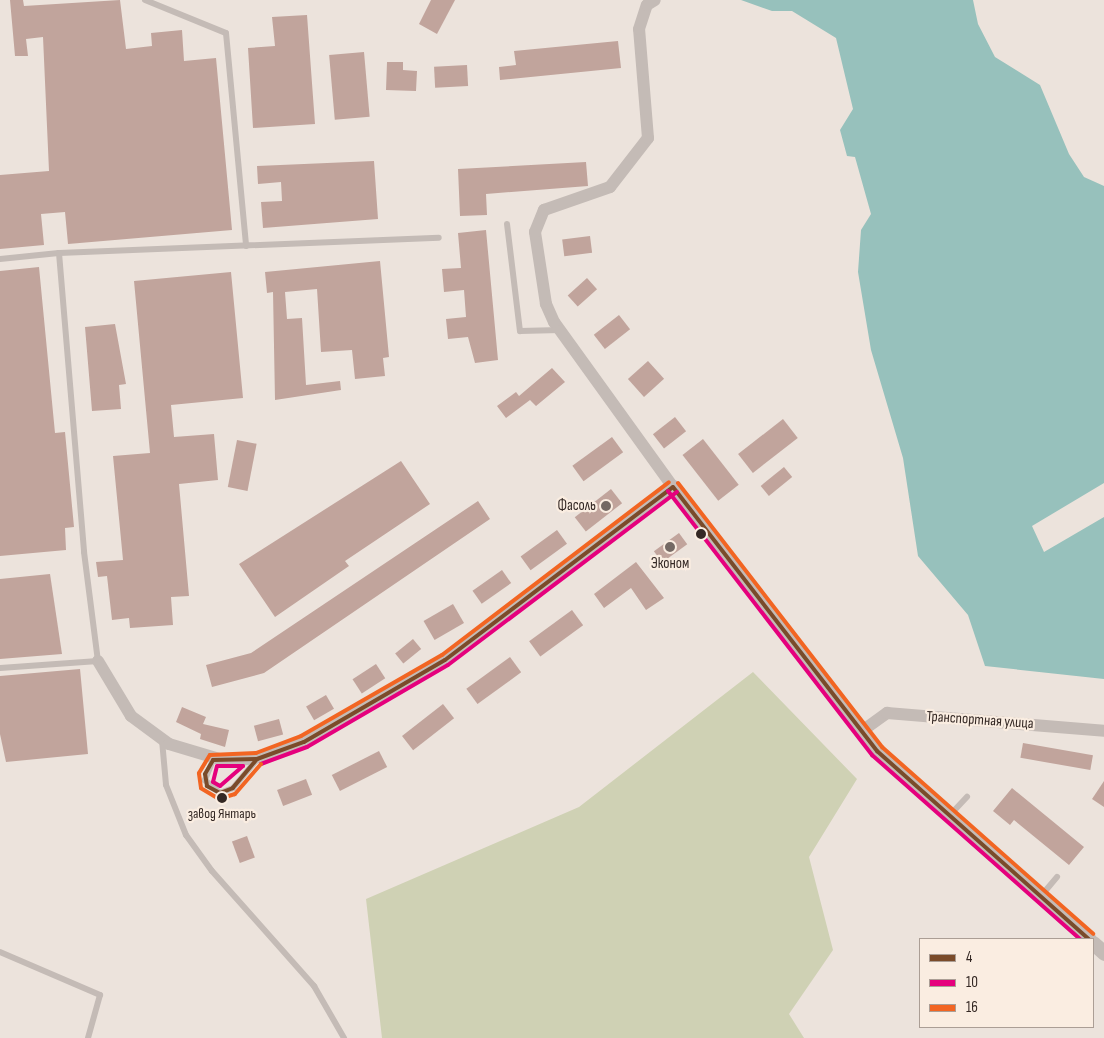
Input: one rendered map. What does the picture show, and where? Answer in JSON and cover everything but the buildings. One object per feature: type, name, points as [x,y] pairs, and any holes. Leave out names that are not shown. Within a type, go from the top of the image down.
[{"type":"street","points":[[655,0],[648,5],[638,29],[648,138],[610,187],[544,210],[538,218],[535,232],[546,304],[560,330],[673,487],[862,731],[876,752],[1088,938]]},
{"type":"street","points":[[98,661],[132,716],[162,740],[213,760],[229,762],[257,759],[304,742],[445,660],[673,487]]},
{"type":"street","name":"Транспортная улица","points":[[862,731],[887,713],[1104,732]]},
{"type":"street","points":[[1094,944],[1104,953]]},
{"type":"lane","points":[[145,0],[226,33],[246,246]]},
{"type":"lane","points":[[507,224],[520,332],[560,330]]},
{"type":"lane","points":[[0,259],[59,253],[439,238]]},
{"type":"lane","points":[[0,668],[98,661],[84,552],[59,253]]},
{"type":"lane","points":[[162,740],[166,785],[186,835],[212,871],[314,986],[344,1038]]},
{"type":"lane","points":[[213,760],[205,780],[213,792],[220,793],[233,788],[257,759]]},
{"type":"lane","points":[[949,816],[967,797]]},
{"type":"lane","points":[[1040,896],[1057,877]]},
{"type":"lane","points":[[0,952],[100,995],[88,1038]]},
{"type":"green space","points":[[753,672],[857,779],[809,857],[833,950],[789,1014],[804,1038],[382,1038],[366,899],[579,807]]},
{"type":"water","points":[[741,0],[973,0],[978,24],[995,57],[1040,85],[1069,154],[1084,177],[1104,186],[1104,483],[1032,526],[1044,552],[1104,517],[1104,679],[985,666],[968,615],[918,556],[903,458],[871,350],[858,272],[861,230],[871,214],[855,157],[847,156],[840,130],[853,109],[836,38],[792,11],[772,11]]},
{"type":"transit line","name":"16","points":[[261,764],[235,794],[219,799],[201,788],[199,773],[210,755],[256,753],[301,736],[442,655],[669,482]]},
{"type":"transit line","name":"16","points":[[678,483],[882,747],[1093,934]]},
{"type":"transit line","name":"4","points":[[673,487],[877,751],[1088,938]]},
{"type":"transit line","name":"4","points":[[257,759],[304,742],[445,660],[673,487]]},
{"type":"transit line","name":"10","points":[[668,491],[872,755],[1079,938]]},
{"type":"transit line","name":"10","points":[[261,764],[307,747],[448,665],[677,492]]},
{"type":"transit line","name":"4","points":[[257,759],[233,788],[220,793],[207,786],[205,774],[213,760],[257,759]]},
{"type":"transit line","name":"10","points":[[217,766],[243,766],[220,786],[213,782],[217,766]]},
{"type":"place","name":"Фасоль","points":[[606,506]]},
{"type":"place","name":"Эконом","points":[[670,547]]},
{"type":"place","name":"завод Янтарь","points":[[222,798]]}]
